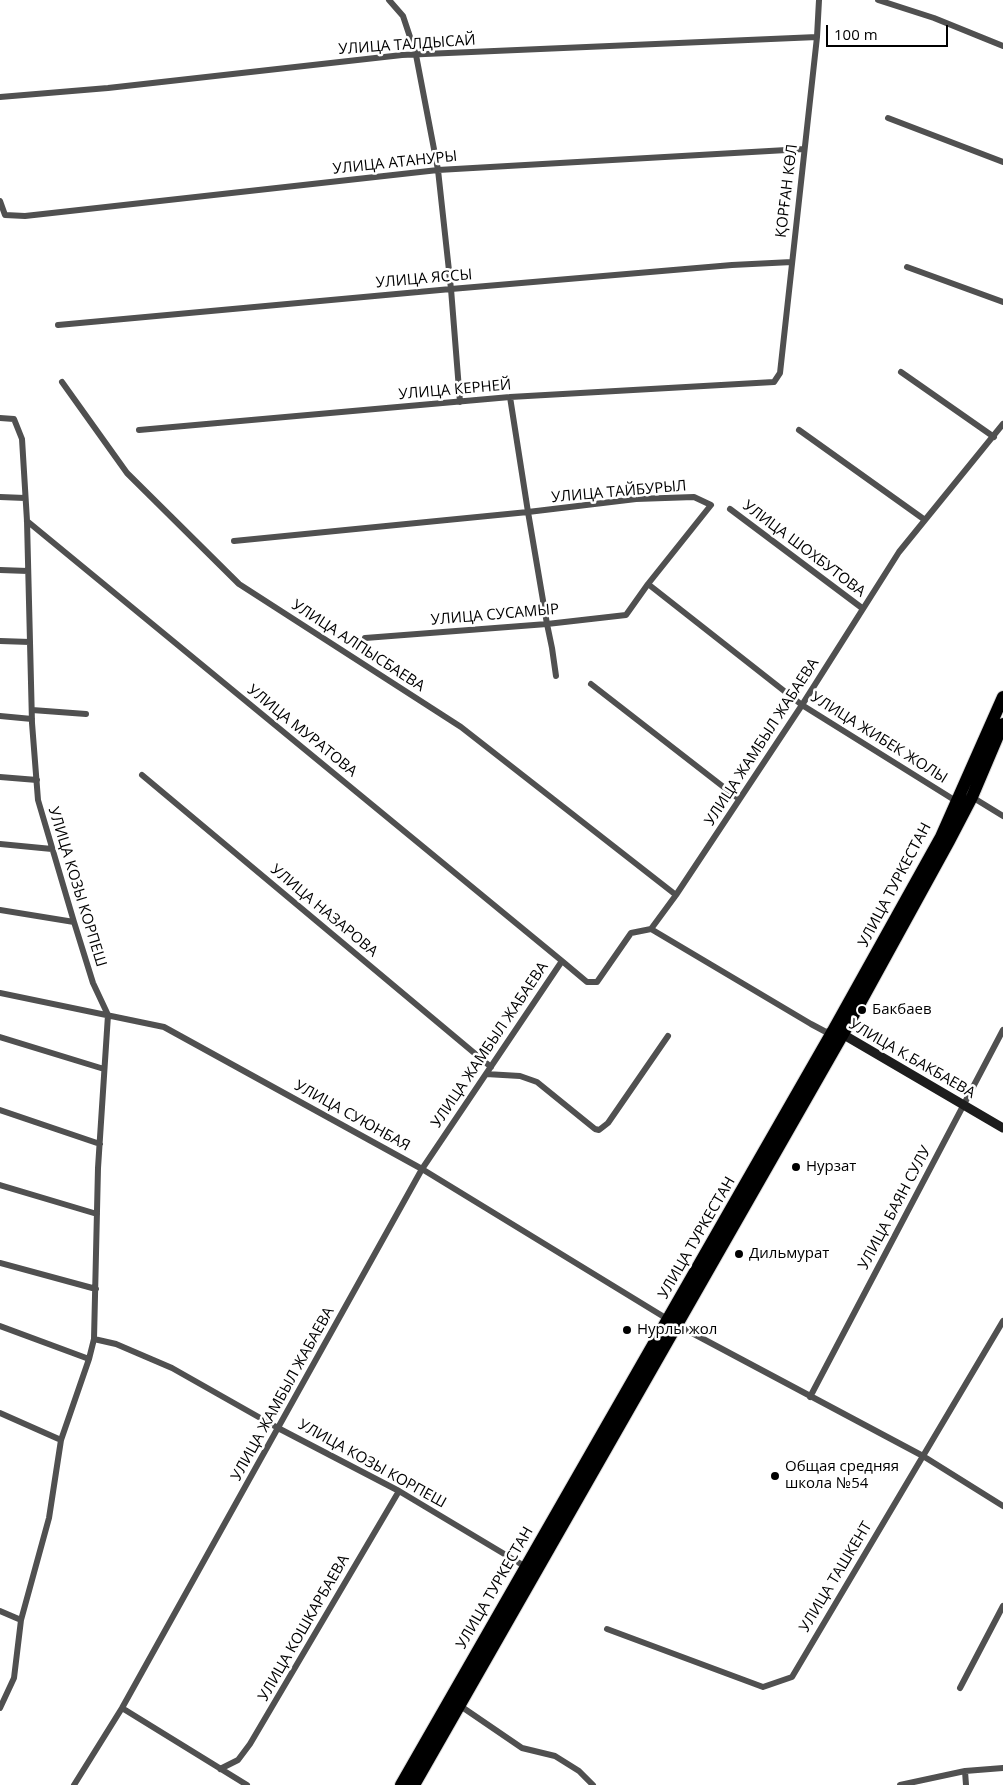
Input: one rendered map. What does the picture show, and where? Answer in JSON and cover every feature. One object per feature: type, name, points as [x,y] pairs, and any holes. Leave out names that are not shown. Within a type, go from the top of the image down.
[{"type":"highway","name":"УЛИЦА ТУРКЕСТАН","points":[[839,1032],[941,837],[1003,697]]},
{"type":"highway","name":"УЛИЦА ТУРКЕСТАН","points":[[414,1785],[673,1322],[950,841],[972,797],[1003,724]]},
{"type":"highway","name":"УЛИЦА ТУРКЕСТАН","points":[[401,1785],[526,1567],[673,1322]]},
{"type":"street","points":[[389,0],[403,16],[416,55],[438,170],[451,289],[460,402]]},
{"type":"street","name":"ҚОРҒАН КӨЛ","points":[[774,382],[780,373],[817,37],[819,0]]},
{"type":"street","points":[[878,0],[934,18],[1003,46]]},
{"type":"street","name":"УЛИЦА ТАЛДЫСАЙ","points":[[0,96],[108,88],[402,54],[416,55],[817,37]]},
{"type":"street","points":[[888,118],[1003,162]]},
{"type":"street","name":"УЛИЦА АТАНУРЫ","points":[[0,201],[5,215],[25,216],[438,170],[804,149]]},
{"type":"street","name":"УЛИЦА ЯССЫ","points":[[58,325],[451,289],[732,265],[792,262]]},
{"type":"street","points":[[907,267],[1003,302]]},
{"type":"street","points":[[901,372],[994,437]]},
{"type":"street","name":"УЛИЦА АЛПЫСБАЕВА","points":[[62,382],[127,473],[240,584],[461,727],[676,895]]},
{"type":"street","name":"УЛИЦА КЕРНЕЙ","points":[[139,430],[510,397],[774,382]]},
{"type":"street","points":[[510,397],[556,676]]},
{"type":"street","name":"УЛИЦА КОЗЫ КОРПЕШ","points":[[0,418],[14,419],[22,439],[32,719],[38,800],[93,983],[108,1015],[100,1144],[94,1339],[61,1440],[49,1518],[21,1620],[14,1678],[0,1708]]},
{"type":"street","name":"УЛИЦА ЖАМБЫЛ ЖАБАЕВА","points":[[74,1785],[122,1708],[422,1169],[562,961],[587,982],[597,982],[631,933],[651,930],[802,705],[899,552],[1003,424]]},
{"type":"street","points":[[799,430],[925,520]]},
{"type":"street","points":[[0,497],[25,498]]},
{"type":"street","name":"УЛИЦА ТАЙБУРЫЛ","points":[[234,541],[528,512],[636,499],[694,497],[712,505],[648,584]]},
{"type":"street","name":"УЛИЦА ШОХБУТОВА","points":[[730,509],[862,608]]},
{"type":"street","name":"УЛИЦА МУРАТОВА","points":[[26,521],[562,961]]},
{"type":"street","points":[[0,570],[28,571]]},
{"type":"street","name":"УЛИЦА СУСАМЫР","points":[[365,638],[547,624],[626,615],[648,584]]},
{"type":"street","name":"УЛИЦА ЖИБЕК ЖОЛЫ","points":[[648,584],[802,705],[956,801]]},
{"type":"street","points":[[0,642],[30,642]]},
{"type":"street","points":[[591,684],[739,799]]},
{"type":"street","points":[[32,710],[86,714]]},
{"type":"street","points":[[0,716],[32,719]]},
{"type":"street","name":"УЛИЦА НАЗАРОВА","points":[[142,775],[491,1067]]},
{"type":"street","points":[[0,777],[37,780]]},
{"type":"street","points":[[972,797],[1003,816]]},
{"type":"street","points":[[0,844],[52,849]]},
{"type":"street","points":[[0,910],[74,922]]},
{"type":"street","name":"УЛИЦА К.БАКБАЕВА","points":[[651,930],[811,1024],[826,1032],[839,1032],[1003,1128]]},
{"type":"street","name":"УЛИЦА СУЮНБАЯ","points":[[0,993],[164,1027],[422,1169],[673,1322],[923,1456],[1003,1506]]},
{"type":"street","name":"УЛИЦА БАЯН СУЛУ","points":[[810,1397],[1003,1030]]},
{"type":"street","points":[[486,1074],[520,1076],[537,1082],[595,1129],[599,1130],[608,1123],[668,1036]]},
{"type":"street","points":[[0,1037],[104,1070]]},
{"type":"street","points":[[0,1110],[100,1144]]},
{"type":"street","points":[[0,1185],[97,1214]]},
{"type":"street","points":[[0,1263],[96,1289]]},
{"type":"street","name":"УЛИЦА ТАШКЕНТ","points":[[607,1629],[763,1687],[792,1677],[1003,1321]]},
{"type":"street","points":[[0,1326],[89,1359]]},
{"type":"street","name":"УЛИЦА КОЗЫ КОРПЕШ","points":[[94,1339],[116,1344],[172,1368],[278,1428],[399,1490],[526,1567]]},
{"type":"street","points":[[0,1413],[61,1440]]},
{"type":"street","name":"УЛИЦА КОШКАРБАЕВА","points":[[220,1769],[238,1760],[250,1744],[399,1490]]},
{"type":"street","points":[[960,1688],[1003,1606]]},
{"type":"street","points":[[0,1611],[21,1620]]},
{"type":"street","points":[[459,1705],[522,1748],[555,1756],[579,1771],[594,1785]]},
{"type":"street","points":[[122,1708],[244,1784]]},
{"type":"street","points":[[900,1785],[965,1771],[1003,1768]]},
{"type":"street","points":[[965,1771],[966,1785]]},
{"type":"place","name":"Бакбаев","points":[[862,1010]]},
{"type":"place","name":"Нурзат","points":[[796,1167]]},
{"type":"place","name":"Дильмурат","points":[[739,1254]]},
{"type":"place","name":"Нурлы жол","points":[[627,1330]]},
{"type":"place","name":"Общая средняя школа №54","points":[[775,1476]]}]
